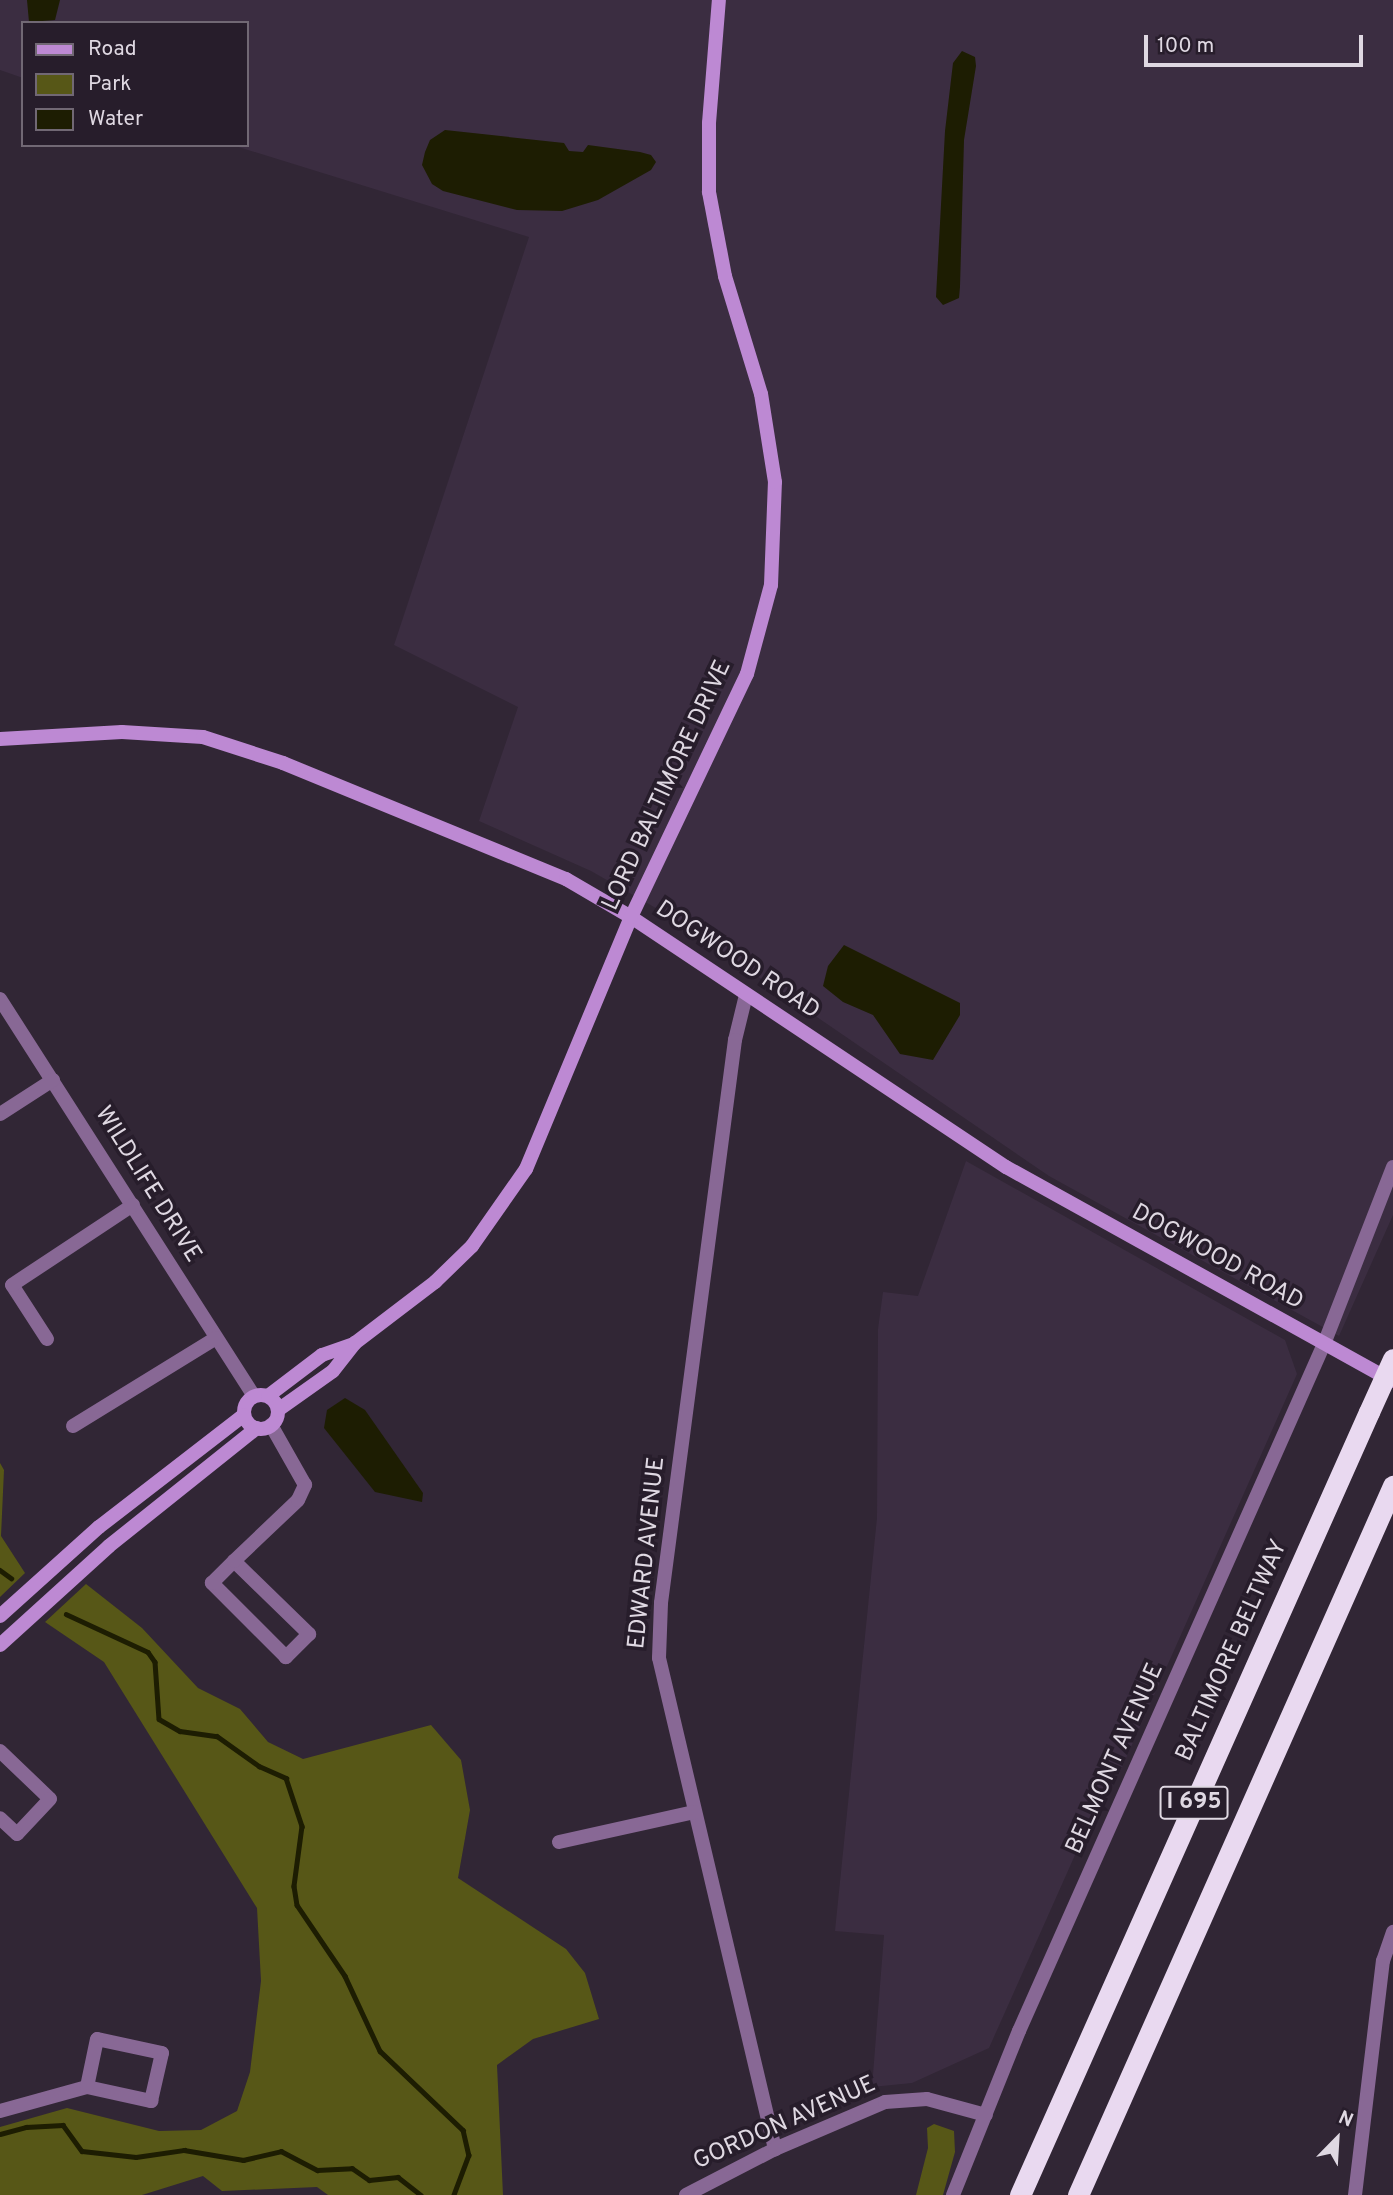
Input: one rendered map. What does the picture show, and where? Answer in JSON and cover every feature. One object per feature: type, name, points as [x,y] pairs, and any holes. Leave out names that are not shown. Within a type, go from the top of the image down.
[{"type":"highway","name":"BALTIMORE BELTWAY","points":[[1020,2195],[1393,1359]]},
{"type":"highway","name":"I 695","points":[[1078,2195],[1393,1486]]},
{"type":"main road","name":"LORD BALTIMORE DRIVE","points":[[278,1410],[333,1371],[355,1343],[435,1282],[472,1246],[526,1169],[631,916],[747,674],[771,585],[776,535],[775,482],[767,421],[725,276],[709,192],[710,110],[719,0]]},
{"type":"main road","name":"DOGWOOD ROAD","points":[[0,739],[167,733],[238,747],[519,858],[631,916],[1006,1167],[1393,1382]]},
{"type":"main road","name":"LORD BALTIMORE DRIVE","points":[[261,1396],[322,1355],[355,1343]]},
{"type":"main road","points":[[0,1616],[99,1527],[244,1415],[246,1404],[261,1396],[278,1410],[264,1427],[110,1546],[0,1645]]},
{"type":"main road","points":[[244,1415],[264,1427]]},
{"type":"street","name":"EDWARD AVENUE","points":[[746,995],[733,1054],[659,1631],[664,1688],[775,2149]]},
{"type":"street","name":"WILDLIFE DRIVE","points":[[0,999],[216,1338],[261,1396]]},
{"type":"street","points":[[0,1114],[53,1080]]},
{"type":"street","name":"BELMONT AVENUE","points":[[953,2195],[1020,2031],[1324,1344],[1393,1167]]},
{"type":"street","points":[[47,1339],[12,1285],[133,1205]]},
{"type":"street","points":[[73,1426],[216,1338]]},
{"type":"street","points":[[234,1561],[309,1634],[286,1657],[212,1583],[234,1561],[298,1500],[305,1485],[264,1427]]},
{"type":"street","points":[[0,1751],[50,1799],[17,1833],[0,1818]]},
{"type":"street","points":[[559,1842],[694,1812]]},
{"type":"street","points":[[1355,2195],[1383,1961],[1393,1932]]},
{"type":"street","points":[[0,2111],[87,2087],[151,2101],[162,2053],[97,2039],[87,2087]]},
{"type":"street","name":"GORDON AVENUE","points":[[686,2195],[775,2149],[899,2098],[927,2099],[986,2115]]},
{"type":"shaded area","points":[[0,0],[1393,0],[1393,1215],[1339,1336],[1049,1176],[668,915],[591,871],[479,821],[518,707],[394,645],[529,237],[238,147],[248,147],[248,21],[21,21],[21,77],[0,70]]},
{"type":"shaded area","points":[[966,1161],[1285,1340],[1297,1374],[1119,1774],[1112,1772],[989,2048],[912,2083],[872,2087],[884,1935],[835,1931],[877,1518],[878,1329],[883,1292],[918,1296]]},
{"type":"green space","points":[[0,1463],[4,1470],[1,1536],[25,1573],[0,1597]]},
{"type":"green space","points":[[86,1584],[142,1628],[198,1688],[240,1709],[268,1742],[303,1759],[431,1725],[461,1760],[470,1810],[458,1878],[566,1949],[585,1973],[599,2019],[533,2039],[497,2065],[503,2195],[328,2195],[317,2187],[222,2191],[203,2176],[142,2195],[0,2195],[0,2127],[67,2108],[159,2131],[201,2130],[237,2111],[250,2072],[261,1981],[257,1908],[104,1662],[45,1622]]},
{"type":"green space","points":[[934,2124],[954,2131],[955,2152],[943,2195],[916,2195],[928,2148],[927,2128]]},
{"type":"water","points":[[27,0],[60,0],[55,20],[29,21]]},
{"type":"water","points":[[962,51],[975,57],[976,66],[964,140],[960,287],[959,298],[943,305],[936,297],[945,131],[953,63]]},
{"type":"water","points":[[445,130],[564,143],[569,151],[583,152],[588,145],[640,152],[651,155],[656,162],[651,170],[598,200],[562,211],[517,210],[443,191],[432,184],[422,165],[425,152],[430,140]]},
{"type":"water","points":[[844,945],[960,1003],[960,1015],[933,1060],[900,1054],[873,1015],[843,1002],[823,986],[828,966]]},
{"type":"water","points":[[345,1398],[365,1410],[423,1493],[422,1502],[375,1492],[324,1428],[327,1410]]},
{"type":"waterway","points":[[0,1570],[11,1578]]},
{"type":"waterway","points":[[66,1614],[148,1652],[155,1662],[159,1719],[180,1731],[217,1736],[259,1766],[286,1778],[302,1826],[294,1886],[297,1905],[345,1976],[380,2051],[463,2130],[469,2155],[454,2195]]},
{"type":"waterway","points":[[0,2134],[26,2127],[63,2125],[82,2151],[136,2157],[184,2150],[243,2160],[281,2151],[317,2170],[352,2168],[369,2180],[398,2177],[421,2195]]}]
